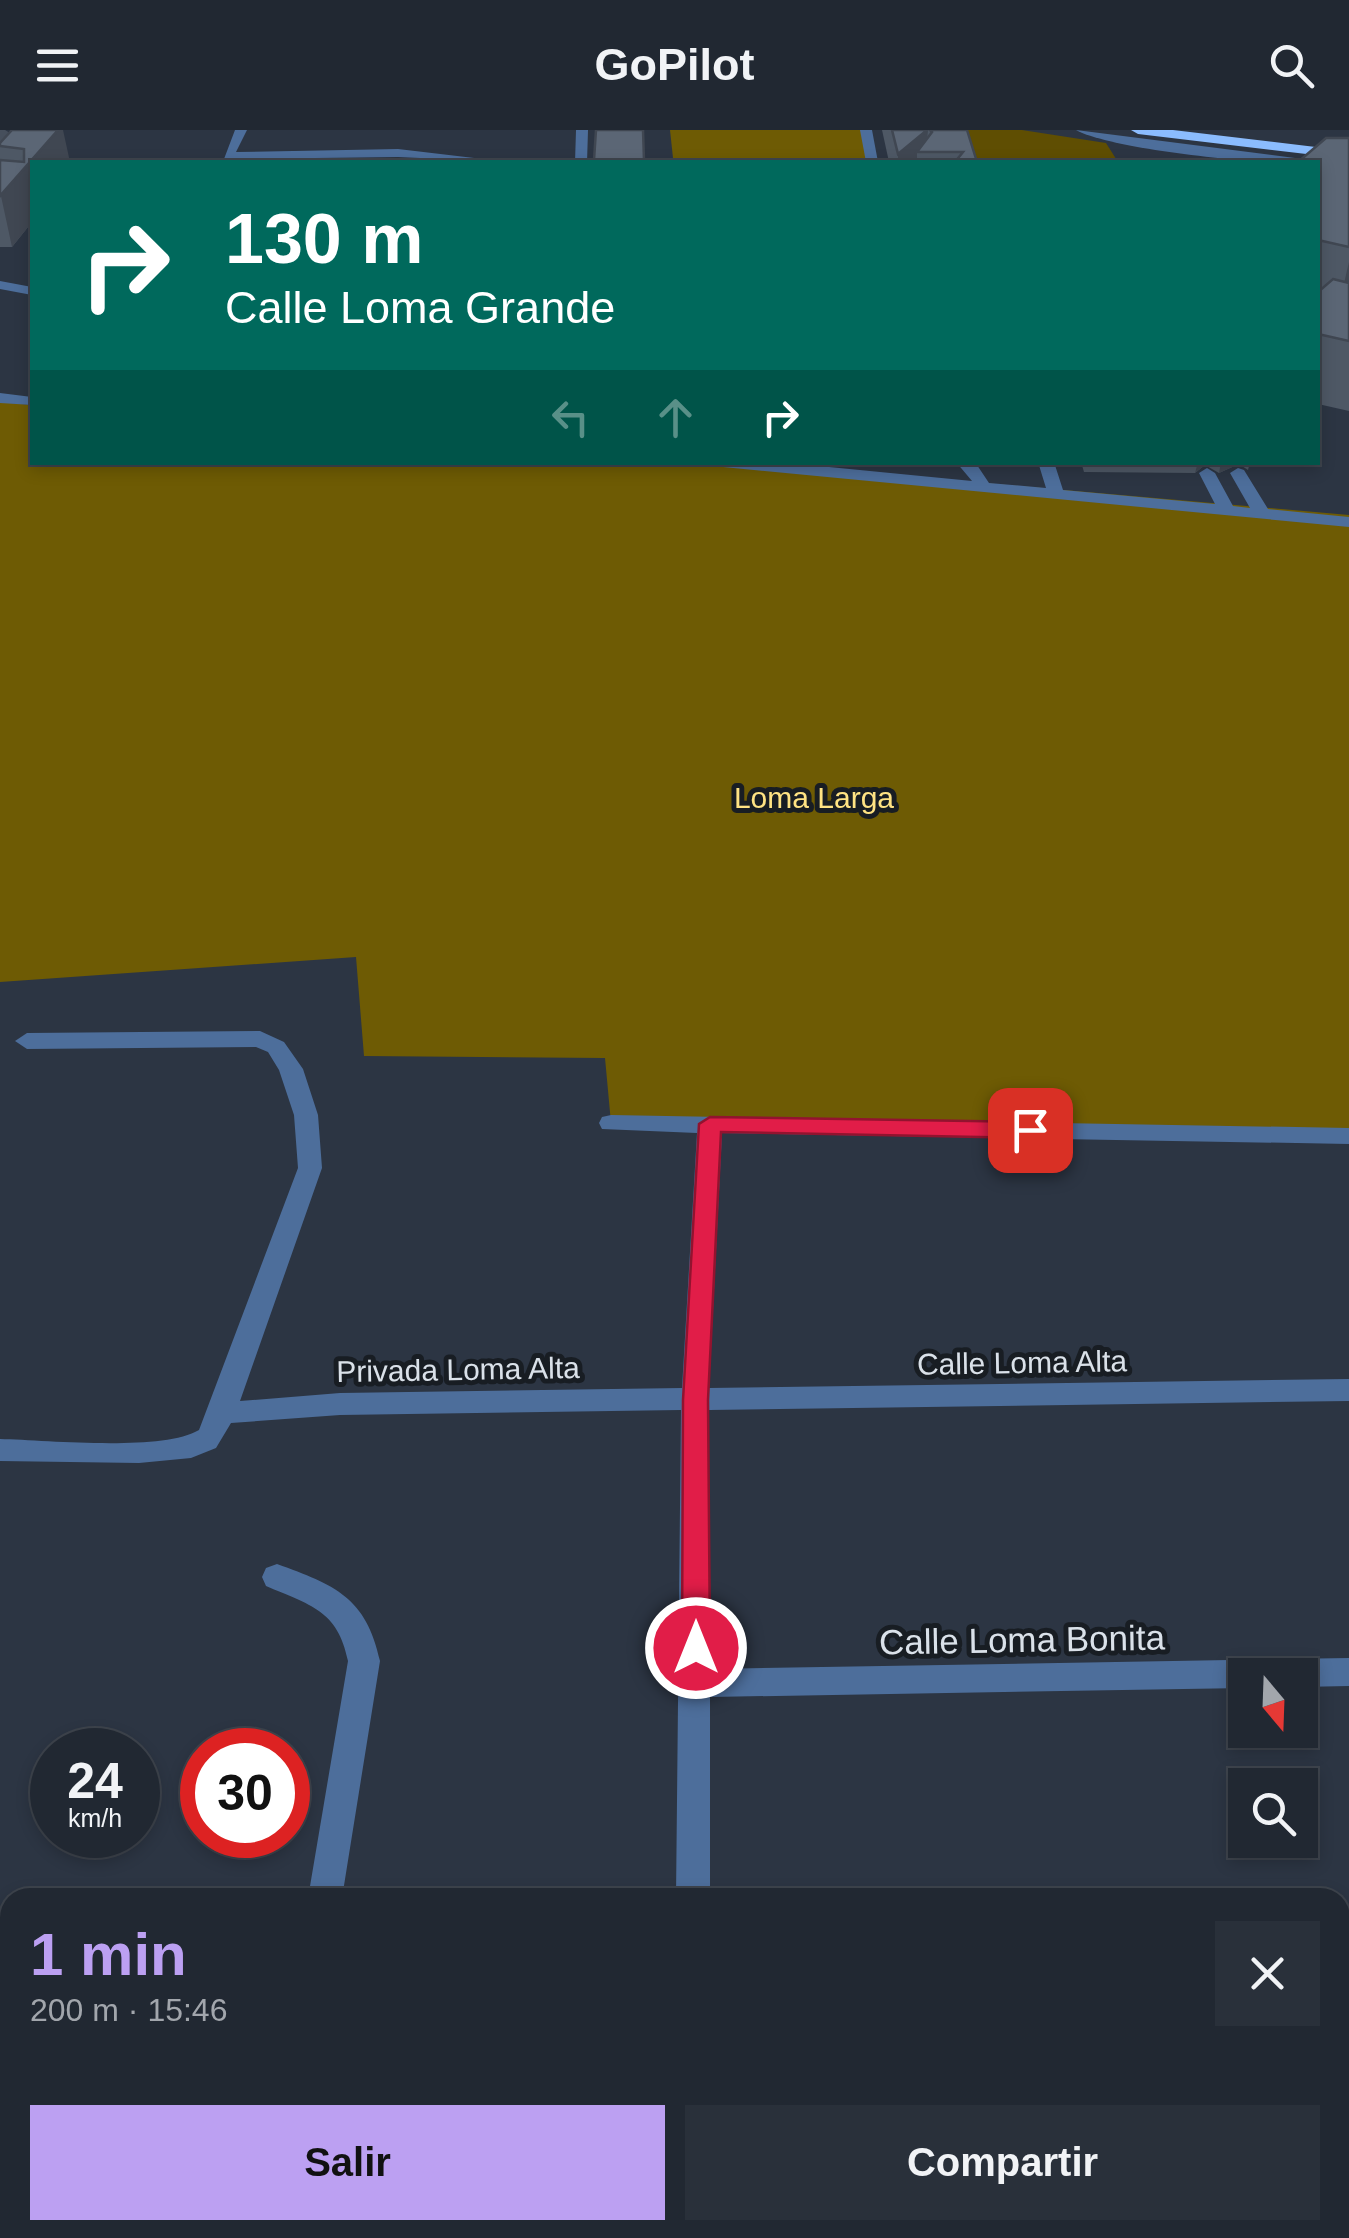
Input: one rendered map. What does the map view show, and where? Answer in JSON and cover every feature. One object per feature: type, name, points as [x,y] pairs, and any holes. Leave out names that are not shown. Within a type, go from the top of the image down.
[{"type":"highway","points":[[1138,130],[1349,156]]},
{"type":"highway","points":[[1269,130],[1349,140]]},
{"type":"street","points":[[241,130],[228,156],[398,153],[479,160]]},
{"type":"street","points":[[582,130],[582,160]]},
{"type":"street","points":[[866,130],[872,160]]},
{"type":"street","points":[[1082,130],[1122,142],[1275,160]]},
{"type":"street","points":[[1320,165],[1349,169]]},
{"type":"street","points":[[0,285],[30,291]]},
{"type":"street","points":[[0,398],[30,401]]},
{"type":"street","points":[[754,465],[1349,522]]},
{"type":"street","points":[[968,465],[983,487]]},
{"type":"street","points":[[1047,465],[1056,494]]},
{"type":"street","points":[[1207,473],[1226,509]]},
{"type":"street","points":[[1238,473],[1261,512]]},
{"type":"street","points":[[0,1450],[183,1448],[205,1440],[222,1413],[310,1168],[306,1116],[291,1069],[276,1047],[260,1040],[27,1041]]},
{"type":"street","points":[[611,1122],[1349,1136]]},
{"type":"street","points":[[693,1888],[695,1400],[710,1124]]},
{"type":"street","name":"Calle Loma Alta","points":[[695,1400],[1349,1390]]},
{"type":"street","name":"Privada Loma Alta","points":[[222,1413],[340,1404],[695,1400]]},
{"type":"street","points":[[277,1577],[342,1607],[361,1644],[364,1661],[327,1888]]},
{"type":"street","name":"Calle Loma Bonita","points":[[696,1683],[1349,1672]]},
{"type":"shaded area","points":[[952,130],[1022,130],[1106,143],[1117,160],[965,160]]},
{"type":"green space","points":[[670,130],[864,130],[868,160],[770,160],[673,158]]},
{"type":"green space","name":"Loma Larga","points":[[0,402],[30,405],[30,465],[780,465],[1349,515],[1349,1136],[611,1123],[605,1058],[364,1056],[356,957],[0,982]]},
{"type":"building","points":[[12,130],[58,130],[0,196],[0,160],[24,162],[24,149],[0,143]]},
{"type":"building","points":[[596,130],[643,130],[644,160],[594,160]]},
{"type":"building","points":[[892,130],[927,130],[898,154]]},
{"type":"building","points":[[967,130],[976,160],[957,160],[963,152],[917,152],[932,132]]},
{"type":"building","points":[[1326,138],[1349,138],[1349,247],[1320,240],[1320,160],[1300,160]]},
{"type":"building","points":[[1333,279],[1349,283],[1349,341],[1320,334],[1320,290]]},
{"type":"tunnel","points":[[0,141],[7,130]]},
{"type":"route","points":[[696,1648],[695,1400],[710,1124],[1030,1130]]}]
